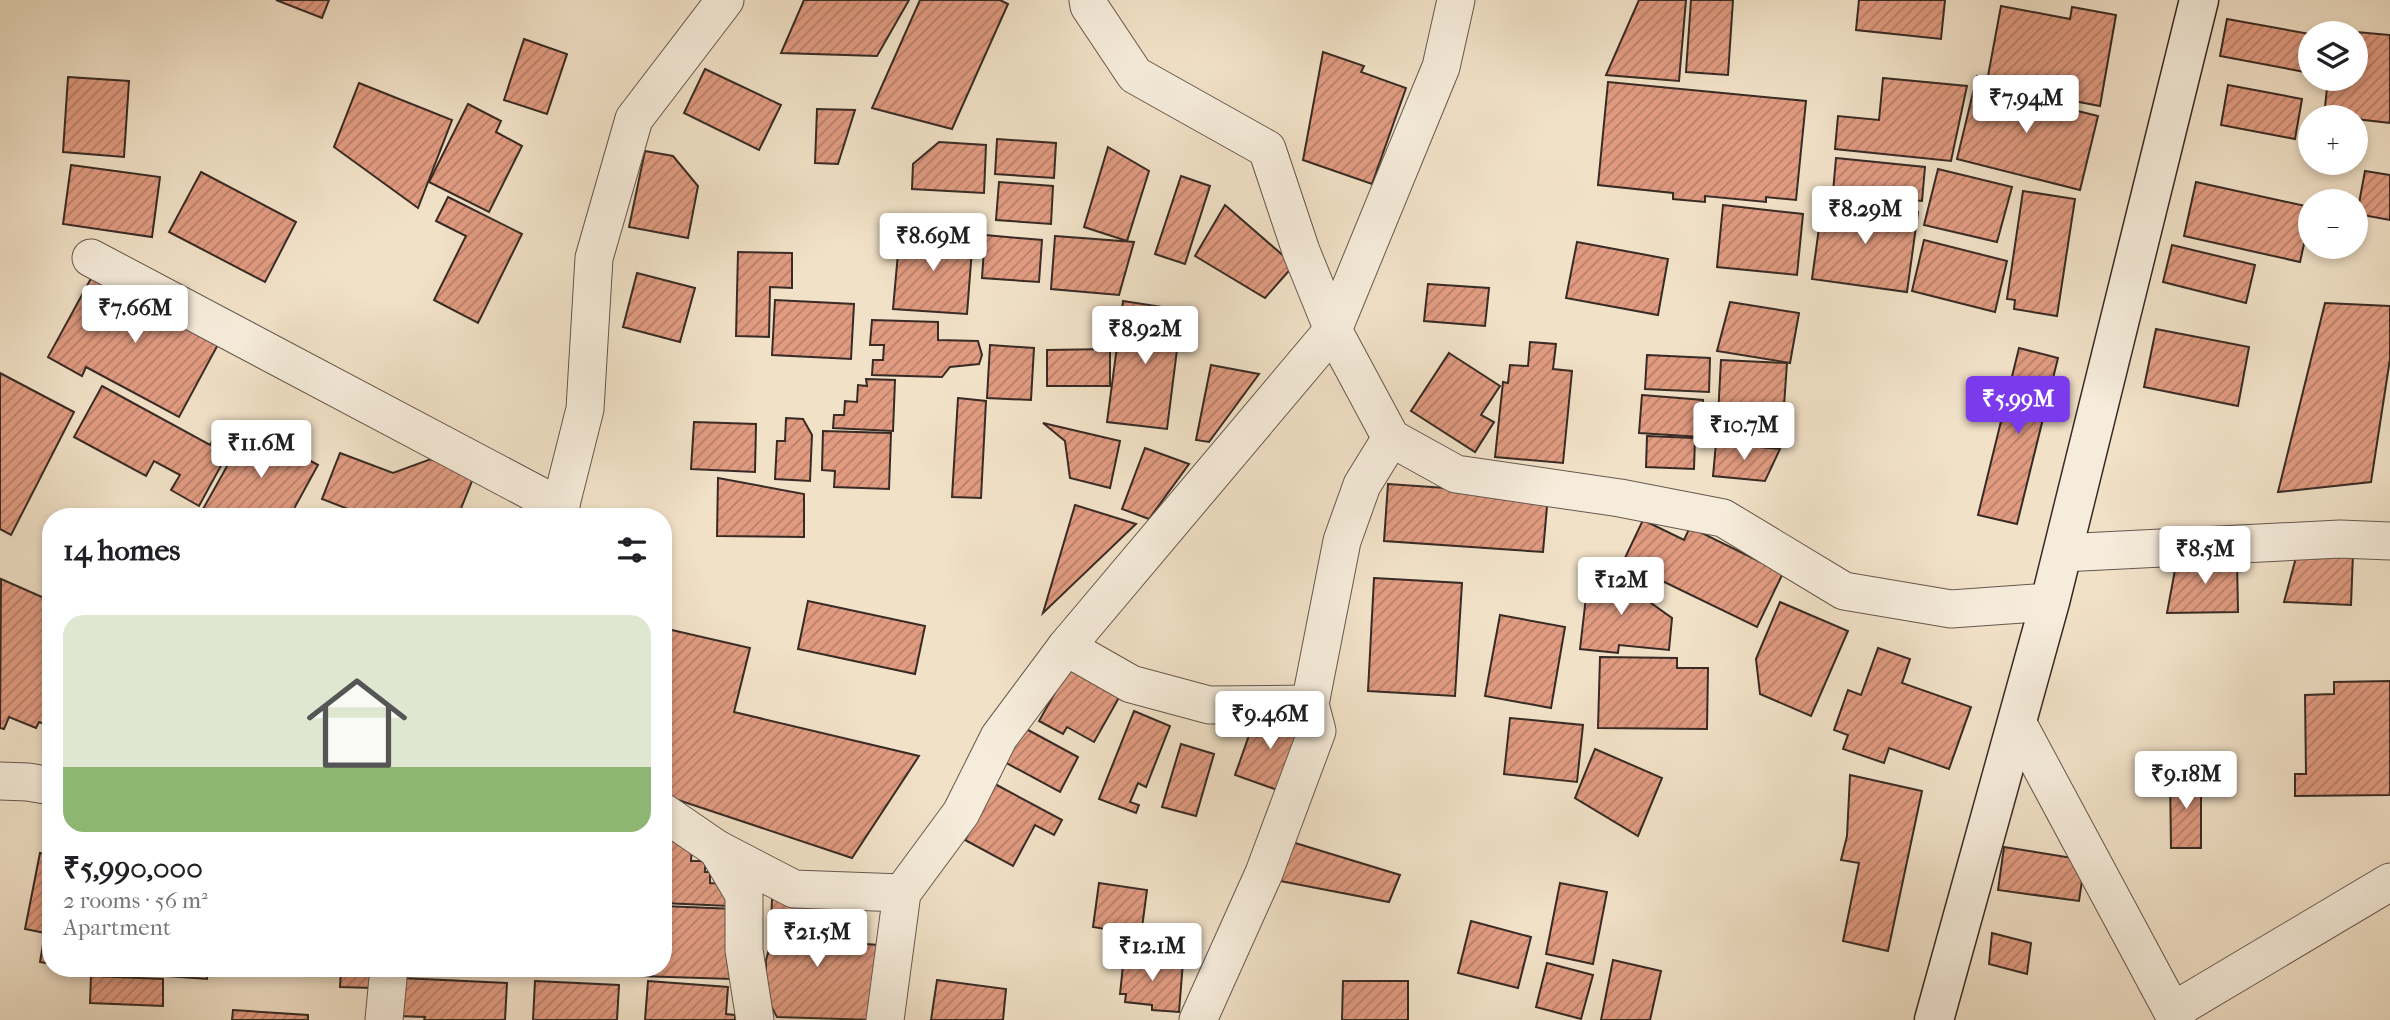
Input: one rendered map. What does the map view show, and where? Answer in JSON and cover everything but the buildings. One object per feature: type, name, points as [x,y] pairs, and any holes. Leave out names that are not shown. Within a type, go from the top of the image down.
[{"type":"main road","points":[[1934,1020],[2050,602],[2199,0]]},
{"type":"street","points":[[560,508],[585,409],[594,258],[634,119],[725,0]]},
{"type":"street","points":[[1088,0],[1089,6],[1135,75],[1266,149],[1301,251],[1333,330],[1391,438],[1456,474],[1620,498],[1723,518],[1844,591],[1951,609],[2050,602]]},
{"type":"street","points":[[885,1020],[902,893],[961,813],[999,737],[1066,647],[1333,330],[1440,67],[1456,0]]},
{"type":"street","points":[[91,258],[552,508]]},
{"type":"street","points":[[1198,1020],[1264,873],[1317,731],[1310,704],[1342,541],[1362,485],[1391,438]]},
{"type":"street","points":[[2062,554],[2340,539],[2390,541]]},
{"type":"street","points":[[1066,647],[1132,684],[1209,705],[1310,704]]},
{"type":"street","points":[[2017,722],[2175,1015],[2390,882]]},
{"type":"street","points":[[0,782],[42,784]]},
{"type":"street","points":[[672,818],[717,849],[794,888],[902,893]]},
{"type":"street","points":[[717,849],[744,895],[744,950],[755,1020]]},
{"type":"street","points":[[384,1020],[389,977]]}]
